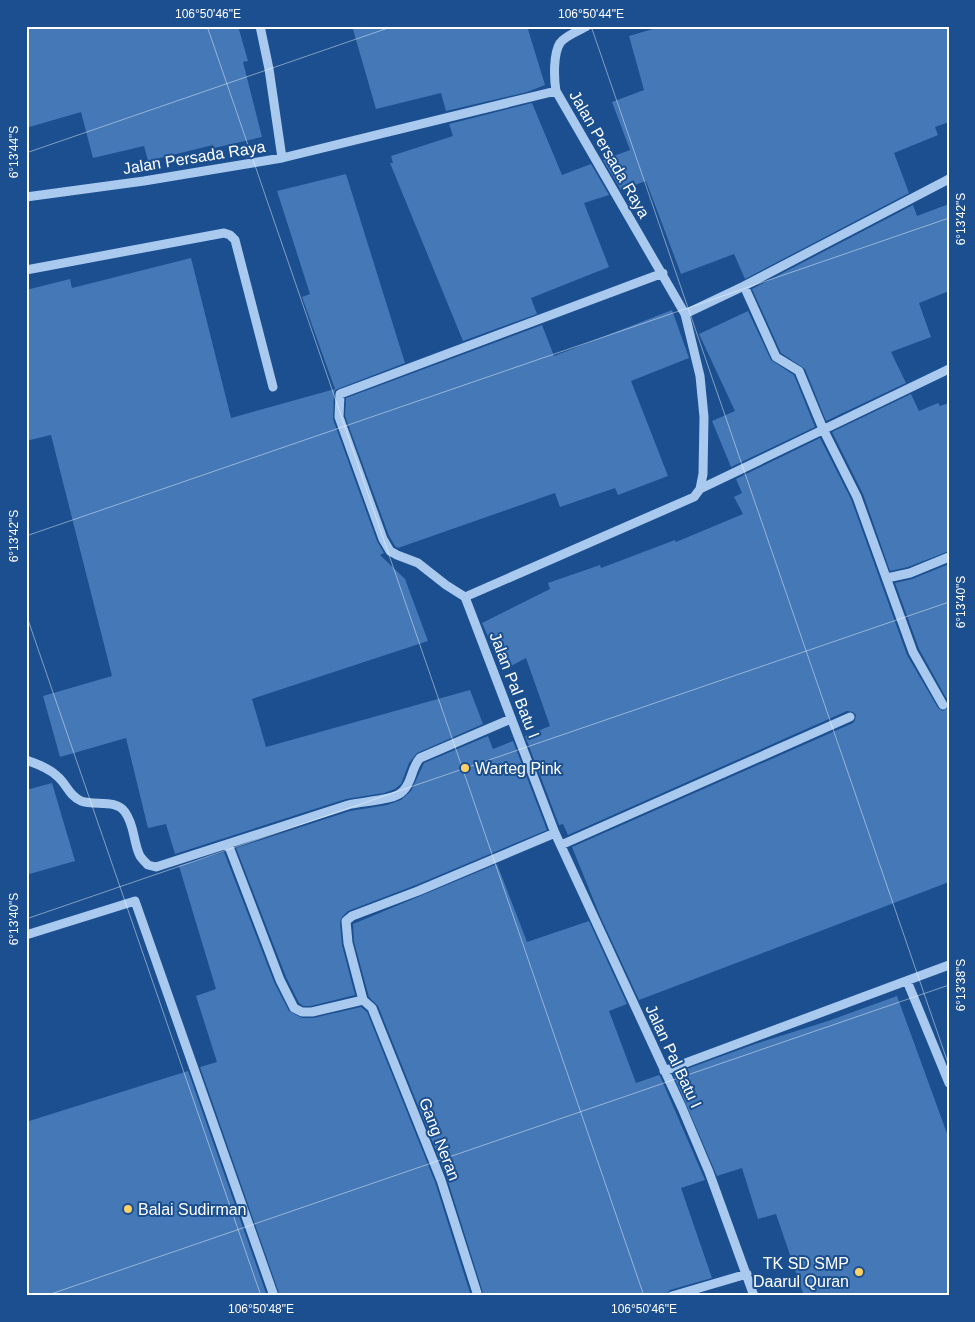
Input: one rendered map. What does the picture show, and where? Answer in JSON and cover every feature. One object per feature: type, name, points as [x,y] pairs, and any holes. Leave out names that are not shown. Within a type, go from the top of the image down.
[{"type":"street","points":[[260,26],[269,69],[282,158]]},
{"type":"street","points":[[556,91],[554,78],[556,53],[560,43],[587,26]]},
{"type":"street","name":"Jalan Persada Raya","points":[[26,197],[144,181],[282,158],[556,91],[685,314]]},
{"type":"street","points":[[663,273],[340,394],[339,417],[383,540],[390,551],[397,556],[418,563],[446,586],[465,597],[694,497],[700,489],[703,474],[704,418],[700,376],[685,314],[744,286],[949,179]]},
{"type":"street","points":[[26,270],[224,233],[230,235],[235,240],[273,387]]},
{"type":"street","points":[[744,286],[776,357],[799,371],[824,429],[857,497],[913,652],[943,705]]},
{"type":"street","points":[[700,489],[949,369]]},
{"type":"street","points":[[887,578],[910,573],[949,557]]},
{"type":"street","name":"Jalan Pal Batu I","points":[[465,597],[555,834],[710,1172],[754,1296]]},
{"type":"street","points":[[561,844],[850,717]]},
{"type":"street","points":[[26,760],[38,764],[59,777],[68,791],[80,800],[119,806],[125,811],[134,829],[140,856],[148,865],[156,867],[352,804],[396,796],[403,792],[414,764],[420,758],[511,719]]},
{"type":"street","name":"Gang Neran","points":[[478,1296],[441,1180],[372,1008],[363,1000],[348,943],[346,921],[348,918],[555,834]]},
{"type":"street","points":[[228,844],[280,980],[294,1008],[302,1012],[312,1012],[363,1000]]},
{"type":"street","points":[[26,935],[135,901],[274,1296]]},
{"type":"street","points":[[664,1071],[949,965]]},
{"type":"street","points":[[906,981],[949,1083]]},
{"type":"street","points":[[672,1296],[747,1274]]},
{"type":"building","points":[[26,26],[238,26],[248,61],[243,62],[262,137],[214,148],[213,145],[148,161],[144,146],[93,158],[81,112],[26,128]]},
{"type":"building","points":[[352,26],[527,26],[545,85],[527,92],[446,111],[441,93],[376,109]]},
{"type":"building","points":[[663,26],[949,26],[949,122],[935,127],[938,135],[894,153],[909,193],[745,279],[734,254],[681,274],[646,181],[621,190],[603,160],[630,150],[612,102],[644,90],[629,36]]},
{"type":"building","points":[[532,103],[562,175],[591,164],[609,195],[584,203],[609,267],[531,298],[537,314],[463,341],[390,163],[393,163],[391,156],[453,136],[449,124]]},
{"type":"building","points":[[346,174],[405,363],[335,390],[333,419],[377,541],[384,553],[380,555],[405,579],[428,641],[252,699],[266,747],[470,690],[483,724],[417,753],[409,763],[401,784],[395,789],[384,793],[346,799],[175,854],[166,824],[148,828],[126,738],[60,757],[43,696],[112,676],[51,435],[26,441],[26,290],[70,279],[72,288],[191,258],[231,418],[335,389],[302,297],[310,294],[277,191]]},
{"type":"building","points":[[949,204],[949,291],[919,303],[931,337],[891,352],[906,383],[826,421],[805,369],[781,353],[752,289],[913,205],[917,216]]},
{"type":"building","points":[[672,310],[689,358],[631,381],[668,476],[618,495],[615,488],[560,507],[555,493],[398,548],[395,546],[389,536],[345,416],[346,398],[542,325],[554,356]]},
{"type":"building","points":[[748,311],[771,360],[794,375],[815,427],[731,467],[712,421],[735,411],[699,334]]},
{"type":"building","points":[[911,394],[919,411],[938,403],[940,406],[949,403],[949,551],[908,567],[890,571],[863,494],[832,432]]},
{"type":"building","points":[[820,438],[851,499],[907,655],[938,708],[943,711],[949,707],[949,882],[639,1000],[600,916],[572,847],[853,723],[856,715],[853,712],[847,711],[568,835],[563,824],[559,825],[525,736],[550,726],[526,658],[503,670],[482,623],[550,589],[548,583],[600,565],[601,568],[675,540],[676,542],[743,514],[734,497],[742,493],[736,479]]},
{"type":"building","points":[[949,564],[949,703],[919,649],[895,583],[912,579]]},
{"type":"building","points":[[488,736],[493,749],[513,741],[547,830],[416,885],[348,911],[340,922],[342,945],[355,995],[311,1006],[303,1006],[299,1003],[286,977],[236,848],[350,811],[387,805],[401,800],[411,791],[424,763]]},
{"type":"building","points":[[52,783],[75,861],[26,875],[26,790]]},
{"type":"building","points":[[224,852],[274,982],[289,1011],[302,1018],[313,1018],[361,1007],[367,1012],[435,1182],[471,1296],[280,1296],[200,1067],[217,1062],[196,996],[216,989],[179,866]]},
{"type":"building","points":[[497,864],[527,942],[589,921],[627,1004],[609,1011],[636,1083],[660,1076],[705,1180],[681,1188],[712,1278],[670,1290],[666,1296],[484,1296],[447,1178],[378,1006],[369,997],[354,942],[353,924]]},
{"type":"building","points":[[897,996],[949,1139],[949,1296],[804,1296],[776,1214],[758,1219],[742,1168],[717,1176],[673,1074]]},
{"type":"building","name":"Balai Sudirman","points":[[188,1071],[267,1296],[26,1296],[26,1122]]},
{"type":"place","name":"Warteg Pink","points":[[465,768]]},
{"type":"place","name":"Balai Sudirman","points":[[128,1209]]},
{"type":"place","name":"TK SD SMP Daarul Quran","points":[[859,1272]]}]
